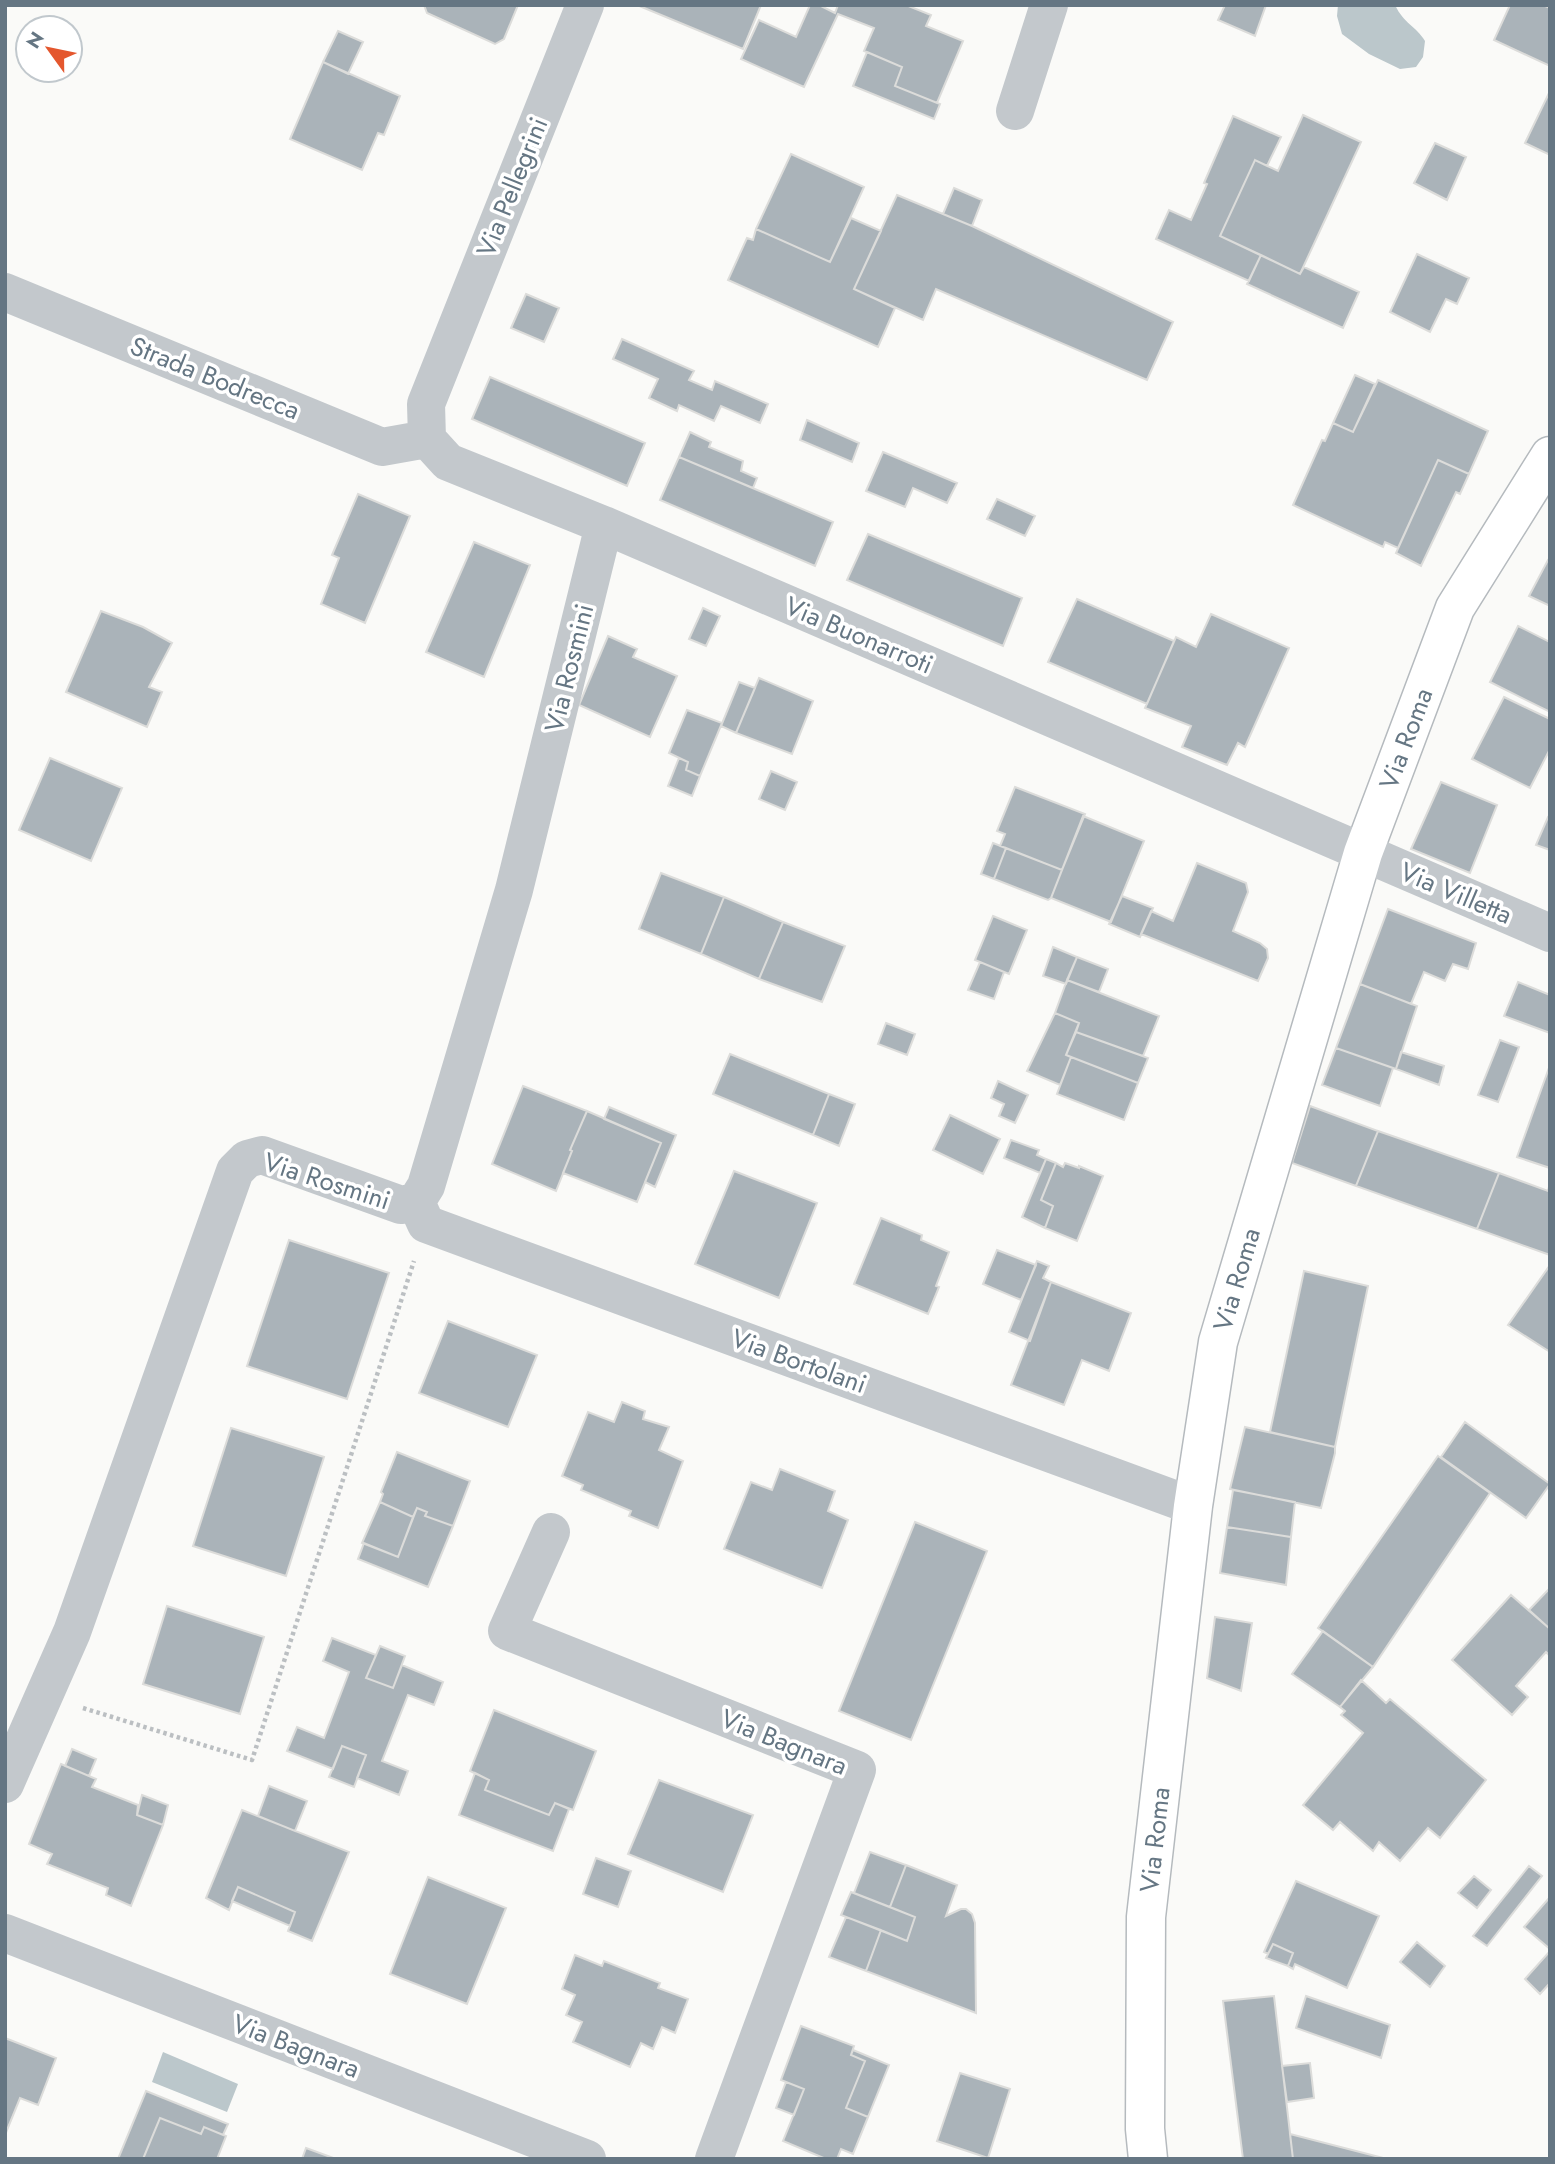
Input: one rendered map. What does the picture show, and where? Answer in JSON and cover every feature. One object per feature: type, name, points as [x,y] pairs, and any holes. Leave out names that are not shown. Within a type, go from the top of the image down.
[{"type":"main road","name":"Via Roma","points":[[1148,2159],[1145,2129],[1146,1917],[1193,1506],[1218,1342],[1363,853],[1455,608],[1550,456]]},
{"type":"street","name":"Via Pellegrini","points":[[427,439],[426,404],[584,5]]},
{"type":"street","points":[[1016,111],[1049,5]]},
{"type":"street","name":"Strada Bodrecca","points":[[5,292],[382,447],[427,439]]},
{"type":"street","name":"Via Buonarroti","points":[[427,439],[448,462],[604,525],[1363,853]]},
{"type":"street","name":"Via Rosmini","points":[[5,1784],[72,1632],[235,1171],[247,1159],[262,1155],[421,1213],[426,1186],[514,890],[604,525]]},
{"type":"street","name":"Via Villetta","points":[[1363,853],[1550,933]]},
{"type":"street","name":"Via Bortolani","points":[[421,1213],[1193,1506]]},
{"type":"street","name":"Via Bagnara","points":[[551,1532],[508,1631],[857,1770],[714,2159]]},
{"type":"street","name":"Via Bagnara","points":[[5,1933],[587,2159]]},
{"type":"path","points":[[44,1696],[252,1760],[421,1213]]},
{"type":"shaded area","points":[[1338,5],[1395,5],[1402,17],[1425,41],[1423,57],[1416,67],[1400,69],[1369,54],[1342,34],[1337,16]]},
{"type":"shaded area","points":[[163,2052],[238,2084],[227,2112],[152,2082]]},
{"type":"building","points":[[424,5],[518,5],[504,39],[495,44],[427,13]]},
{"type":"building","points":[[637,5],[761,5],[743,49]]},
{"type":"building","points":[[810,5],[819,5],[835,13],[838,5],[906,5],[931,15],[926,26],[963,41],[937,103],[895,86],[902,67],[864,51],[874,28],[838,14],[804,87],[741,59],[759,20],[796,37]]},
{"type":"building","points":[[1225,5],[1266,5],[1255,36],[1218,20]]},
{"type":"building","points":[[1510,5],[1543,5],[1550,8],[1550,66],[1494,40]]},
{"type":"building","points":[[338,31],[363,42],[348,74],[323,62]]},
{"type":"building","points":[[867,52],[902,67],[895,86],[940,104],[934,119],[853,86]]},
{"type":"building","points":[[323,62],[400,96],[384,135],[378,133],[362,170],[290,139]]},
{"type":"building","points":[[1550,91],[1550,155],[1525,143]]},
{"type":"building","points":[[1303,115],[1361,142],[1300,274],[1220,236],[1255,160],[1278,171]]},
{"type":"building","points":[[1233,116],[1281,137],[1267,166],[1255,160],[1220,236],[1261,255],[1249,281],[1156,239],[1169,210],[1191,220]]},
{"type":"building","points":[[1435,143],[1466,157],[1447,200],[1414,183]]},
{"type":"building","points":[[791,154],[864,187],[830,262],[756,229]]},
{"type":"building","points":[[954,188],[982,200],[972,226],[943,214]]},
{"type":"building","points":[[897,195],[972,226],[1173,322],[1147,380],[936,289],[923,320],[854,289]]},
{"type":"building","points":[[851,218],[881,231],[854,289],[895,308],[878,347],[728,280],[747,238],[753,240],[756,229],[830,262]]},
{"type":"building","points":[[1417,254],[1469,278],[1457,304],[1446,299],[1430,332],[1390,312]]},
{"type":"building","points":[[1261,255],[1300,274],[1304,267],[1359,292],[1343,328],[1247,284]]},
{"type":"building","points":[[526,294],[559,308],[544,342],[511,328]]},
{"type":"building","points":[[622,339],[694,371],[689,380],[712,390],[715,381],[768,404],[760,423],[721,406],[714,421],[679,405],[677,411],[649,398],[658,379],[613,359]]},
{"type":"building","points":[[1355,375],[1375,384],[1353,432],[1333,423]]},
{"type":"building","points":[[490,377],[645,443],[627,486],[472,419]]},
{"type":"building","points":[[1378,380],[1488,431],[1469,474],[1438,460],[1398,548],[1385,542],[1383,547],[1293,505],[1322,440],[1325,441],[1333,423],[1353,432]]},
{"type":"building","points":[[807,420],[859,443],[852,462],[800,440]]},
{"type":"building","points":[[690,432],[711,442],[709,447],[743,461],[741,471],[757,478],[753,488],[679,457]]},
{"type":"building","points":[[883,452],[957,483],[947,503],[913,488],[905,507],[866,491]]},
{"type":"building","points":[[679,457],[833,522],[815,566],[660,500]]},
{"type":"building","points":[[1438,460],[1469,474],[1460,494],[1456,492],[1421,566],[1396,553]]},
{"type":"building","points":[[358,494],[410,516],[365,623],[321,604],[339,558],[332,555]]},
{"type":"building","points":[[997,499],[1035,516],[1025,536],[987,519]]},
{"type":"building","points":[[868,534],[1022,598],[1003,646],[847,580]]},
{"type":"building","points":[[474,542],[530,565],[484,677],[426,652]]},
{"type":"building","points":[[1548,560],[1550,561],[1550,606],[1529,596]]},
{"type":"building","points":[[1077,599],[1174,641],[1147,704],[1048,662]]},
{"type":"building","points":[[703,608],[720,616],[706,646],[689,639]]},
{"type":"building","points":[[101,611],[143,627],[172,643],[149,687],[162,692],[147,727],[66,692]]},
{"type":"building","points":[[1211,614],[1289,648],[1245,747],[1238,743],[1227,765],[1182,747],[1191,726],[1145,708],[1176,637],[1196,647]]},
{"type":"building","points":[[1518,626],[1550,642],[1550,712],[1490,682]]},
{"type":"building","points":[[608,636],[637,649],[633,657],[677,676],[650,737],[579,705]]},
{"type":"building","points":[[759,678],[813,701],[792,754],[736,733]]},
{"type":"building","points":[[739,682],[755,688],[736,733],[721,726]]},
{"type":"building","points":[[1504,697],[1550,719],[1550,749],[1530,788],[1472,759]]},
{"type":"building","points":[[687,710],[722,723],[700,776],[686,770],[688,762],[669,753]]},
{"type":"building","points":[[50,758],[122,788],[91,861],[19,830]]},
{"type":"building","points":[[679,758],[688,762],[686,770],[700,776],[692,796],[668,786]]},
{"type":"building","points":[[771,771],[797,782],[785,810],[759,799]]},
{"type":"building","points":[[1441,782],[1497,805],[1470,873],[1411,849]]},
{"type":"building","points":[[1015,787],[1085,814],[1062,870],[1000,846],[1005,834],[997,831]]},
{"type":"building","points":[[1083,816],[1144,841],[1111,922],[1051,898]]},
{"type":"building","points":[[1548,817],[1550,818],[1550,850],[1536,845]]},
{"type":"building","points":[[993,843],[1006,848],[994,879],[981,874]]},
{"type":"building","points":[[1006,848],[1062,870],[1051,898],[1048,900],[994,879]]},
{"type":"building","points":[[1197,863],[1246,883],[1248,892],[1233,931],[1267,949],[1268,958],[1258,981],[1141,934],[1151,911],[1173,921]]},
{"type":"building","points":[[661,873],[724,897],[701,954],[639,929]]},
{"type":"building","points":[[1122,896],[1153,908],[1140,937],[1109,924]]},
{"type":"building","points":[[724,897],[783,922],[759,979],[701,954]]},
{"type":"building","points":[[1388,909],[1476,943],[1468,969],[1453,964],[1445,981],[1424,972],[1411,1004],[1360,984]]},
{"type":"building","points":[[993,916],[1027,930],[1009,974],[975,960]]},
{"type":"building","points":[[783,922],[845,946],[822,1002],[759,979]]},
{"type":"building","points":[[1053,947],[1077,957],[1066,984],[1043,976]]},
{"type":"building","points":[[1077,957],[1108,969],[1099,992],[1067,980]]},
{"type":"building","points":[[980,962],[1004,972],[994,999],[968,990]]},
{"type":"building","points":[[1067,980],[1159,1016],[1143,1056],[1076,1032],[1079,1023],[1055,1013]]},
{"type":"building","points":[[1518,982],[1550,995],[1550,1033],[1504,1016]]},
{"type":"building","points":[[1360,984],[1417,1006],[1396,1069],[1336,1048]]},
{"type":"building","points":[[1055,1013],[1079,1023],[1066,1055],[1071,1057],[1060,1085],[1027,1071]]},
{"type":"building","points":[[886,1023],[915,1034],[907,1055],[878,1044]]},
{"type":"building","points":[[1076,1032],[1148,1058],[1138,1083],[1066,1055]]},
{"type":"building","points":[[1500,1040],[1519,1047],[1498,1102],[1478,1095]]},
{"type":"building","points":[[1336,1048],[1393,1068],[1380,1106],[1322,1085]]},
{"type":"building","points":[[1401,1052],[1444,1066],[1439,1085],[1396,1069]]},
{"type":"building","points":[[730,1054],[829,1094],[813,1135],[713,1094]]},
{"type":"building","points":[[1071,1057],[1138,1083],[1124,1120],[1057,1094]]},
{"type":"building","points":[[1550,1065],[1550,1168],[1517,1157]]},
{"type":"building","points":[[998,1081],[1028,1095],[1015,1123],[999,1116],[1004,1104],[991,1098]]},
{"type":"building","points":[[523,1086],[587,1111],[556,1191],[492,1164]]},
{"type":"building","points":[[829,1094],[855,1104],[839,1146],[813,1135]]},
{"type":"building","points":[[1310,1106],[1378,1131],[1356,1186],[1292,1163]]},
{"type":"building","points":[[609,1107],[676,1135],[655,1187],[645,1182],[661,1143],[604,1119]]},
{"type":"building","points":[[587,1111],[661,1143],[637,1202],[563,1173]]},
{"type":"building","points":[[950,1115],[1000,1139],[983,1174],[933,1150]]},
{"type":"building","points":[[1378,1131],[1499,1173],[1477,1229],[1356,1186]]},
{"type":"building","points":[[1011,1140],[1039,1150],[1037,1155],[1046,1159],[1040,1173],[1004,1158]]},
{"type":"building","points":[[1046,1159],[1056,1163],[1041,1200],[1053,1206],[1045,1228],[1022,1217]]},
{"type":"building","points":[[1056,1163],[1063,1167],[1065,1163],[1079,1166],[1103,1176],[1077,1241],[1045,1228],[1053,1206],[1041,1200]]},
{"type":"building","points":[[734,1171],[817,1203],[779,1298],[695,1264]]},
{"type":"building","points":[[1499,1173],[1548,1191],[1550,1183],[1550,1255],[1477,1229]]},
{"type":"building","points":[[881,1218],[922,1235],[921,1240],[949,1252],[928,1314],[854,1284]]},
{"type":"building","points":[[289,1240],[389,1273],[347,1399],[247,1366]]},
{"type":"building","points":[[997,1250],[1036,1265],[1021,1300],[983,1284]]},
{"type":"building","points":[[1037,1261],[1049,1266],[1043,1278],[1051,1282],[1030,1341],[1009,1332]]},
{"type":"building","points":[[1550,1265],[1550,1352],[1508,1325]]},
{"type":"building","points":[[1304,1271],[1368,1286],[1335,1447],[1270,1432]]},
{"type":"building","points":[[1051,1282],[1131,1313],[1109,1371],[1082,1360],[1064,1405],[1011,1385]]},
{"type":"building","points":[[448,1321],[537,1355],[508,1427],[419,1393]]},
{"type":"building","points":[[622,1402],[645,1411],[643,1419],[669,1427],[659,1450],[683,1461],[658,1528],[629,1516],[631,1511],[581,1490],[583,1485],[562,1476],[588,1412],[614,1422]]},
{"type":"building","points":[[1465,1422],[1550,1484],[1526,1518],[1441,1457]]},
{"type":"building","points":[[1245,1427],[1335,1447],[1321,1508],[1230,1489]]},
{"type":"building","points":[[231,1428],[324,1457],[286,1576],[193,1546]]},
{"type":"building","points":[[397,1452],[470,1481],[453,1526],[425,1516],[427,1512],[417,1508],[413,1517],[380,1502],[383,1494],[381,1492]]},
{"type":"building","points":[[1438,1456],[1490,1493],[1373,1667],[1318,1628]]},
{"type":"building","points":[[780,1469],[835,1491],[828,1511],[848,1520],[822,1588],[724,1549],[751,1482],[772,1490]]},
{"type":"building","points":[[1233,1490],[1295,1502],[1291,1537],[1227,1527]]},
{"type":"building","points":[[380,1502],[413,1517],[398,1557],[362,1543]]},
{"type":"building","points":[[417,1508],[427,1512],[425,1516],[453,1526],[428,1587],[358,1559],[364,1543],[398,1557]]},
{"type":"building","points":[[915,1522],[987,1551],[911,1740],[839,1711]]},
{"type":"building","points":[[1227,1527],[1291,1537],[1286,1585],[1220,1573]]},
{"type":"building","points":[[1550,1588],[1550,1629],[1529,1610]]},
{"type":"building","points":[[1511,1595],[1550,1629],[1550,1656],[1546,1652],[1516,1686],[1528,1697],[1512,1715],[1452,1660]]},
{"type":"building","points":[[167,1606],[264,1637],[240,1714],[143,1684]]},
{"type":"building","points":[[1215,1617],[1252,1623],[1241,1691],[1207,1678]]},
{"type":"building","points":[[1323,1631],[1373,1667],[1340,1707],[1292,1674]]},
{"type":"building","points":[[332,1638],[376,1655],[366,1678],[393,1688],[402,1665],[443,1682],[434,1705],[408,1695],[382,1761],[408,1771],[399,1795],[357,1778],[366,1755],[342,1746],[333,1769],[287,1751],[297,1727],[324,1738],[349,1672],[323,1661]]},
{"type":"building","points":[[380,1646],[405,1656],[393,1688],[366,1678]]},
{"type":"building","points":[[1361,1680],[1386,1703],[1390,1699],[1486,1780],[1440,1838],[1428,1828],[1400,1861],[1379,1842],[1373,1851],[1340,1822],[1333,1830],[1303,1805],[1363,1733],[1341,1715],[1345,1711],[1340,1707]]},
{"type":"building","points":[[494,1710],[596,1751],[573,1810],[555,1803],[549,1815],[485,1790],[489,1780],[470,1771]]},
{"type":"building","points":[[342,1746],[366,1755],[354,1787],[329,1777]]},
{"type":"building","points":[[72,1749],[96,1759],[89,1776],[65,1766]]},
{"type":"building","points":[[61,1764],[96,1779],[92,1787],[138,1805],[137,1815],[163,1825],[131,1906],[106,1895],[108,1888],[47,1864],[52,1854],[29,1844]]},
{"type":"building","points":[[475,1773],[489,1780],[485,1790],[549,1815],[555,1803],[569,1809],[553,1851],[459,1815]]},
{"type":"building","points":[[659,1780],[753,1815],[723,1892],[628,1854]]},
{"type":"building","points":[[269,1786],[307,1801],[295,1831],[258,1816]]},
{"type":"building","points":[[142,1795],[168,1805],[163,1825],[137,1815]]},
{"type":"building","points":[[242,1810],[349,1852],[312,1941],[288,1931],[295,1912],[238,1887],[229,1910],[206,1898]]},
{"type":"building","points":[[870,1852],[906,1865],[890,1907],[854,1893]]},
{"type":"building","points":[[596,1858],[631,1871],[618,1907],[583,1894]]},
{"type":"building","points":[[906,1865],[957,1885],[946,1916],[961,1909],[972,1914],[975,1923],[976,2013],[866,1971],[881,1930],[907,1941],[915,1917],[890,1907]]},
{"type":"building","points":[[1529,1866],[1542,1876],[1487,1946],[1473,1936]]},
{"type":"building","points":[[1474,1876],[1491,1890],[1477,1908],[1458,1893]]},
{"type":"building","points":[[428,1877],[506,1908],[467,2004],[390,1974]]},
{"type":"building","points":[[1296,1881],[1379,1916],[1347,1988],[1295,1964],[1293,1969],[1288,1966],[1293,1953],[1273,1944],[1268,1954],[1264,1952]]},
{"type":"building","points":[[238,1887],[295,1912],[290,1926],[232,1901]]},
{"type":"building","points":[[851,1892],[915,1917],[907,1941],[841,1915]]},
{"type":"building","points":[[1550,1897],[1550,1949],[1524,1927]]},
{"type":"building","points":[[846,1917],[881,1930],[866,1971],[829,1957]]},
{"type":"building","points":[[1417,1942],[1445,1966],[1430,1987],[1400,1962]]},
{"type":"building","points":[[1273,1944],[1293,1953],[1288,1966],[1266,1958]]},
{"type":"building","points":[[1550,1951],[1550,1983],[1540,1994],[1525,1979]]},
{"type":"building","points":[[575,1955],[602,1966],[604,1961],[660,1983],[658,1988],[688,1999],[675,2033],[662,2027],[653,2049],[641,2043],[630,2067],[573,2042],[582,2022],[566,2015],[575,1995],[562,1989]]},
{"type":"building","points":[[1274,1996],[1293,2159],[1243,2159],[1223,2001]]},
{"type":"building","points":[[1306,1996],[1390,2025],[1381,2058],[1296,2028]]},
{"type":"building","points":[[801,2026],[854,2046],[851,2055],[865,2061],[846,2108],[868,2117],[853,2154],[841,2149],[837,2159],[826,2159],[783,2141],[804,2089],[781,2080]]},
{"type":"building","points":[[5,2038],[56,2058],[38,2105],[20,2098],[5,2135]]},
{"type":"building","points":[[853,2050],[889,2065],[868,2117],[846,2108],[865,2061],[851,2055]]},
{"type":"building","points":[[1310,2063],[1314,2098],[1287,2102],[1282,2066]]},
{"type":"building","points":[[960,2073],[1010,2089],[988,2158],[937,2141]]},
{"type":"building","points":[[786,2082],[804,2089],[794,2115],[776,2108]]},
{"type":"building","points":[[146,2091],[228,2124],[223,2135],[204,2127],[201,2134],[160,2118],[143,2159],[118,2159]]},
{"type":"building","points":[[160,2118],[201,2134],[204,2127],[226,2136],[217,2159],[143,2159]]},
{"type":"building","points":[[1290,2134],[1387,2159],[1293,2159]]},
{"type":"building","points":[[306,2148],[336,2159],[302,2159]]}]
